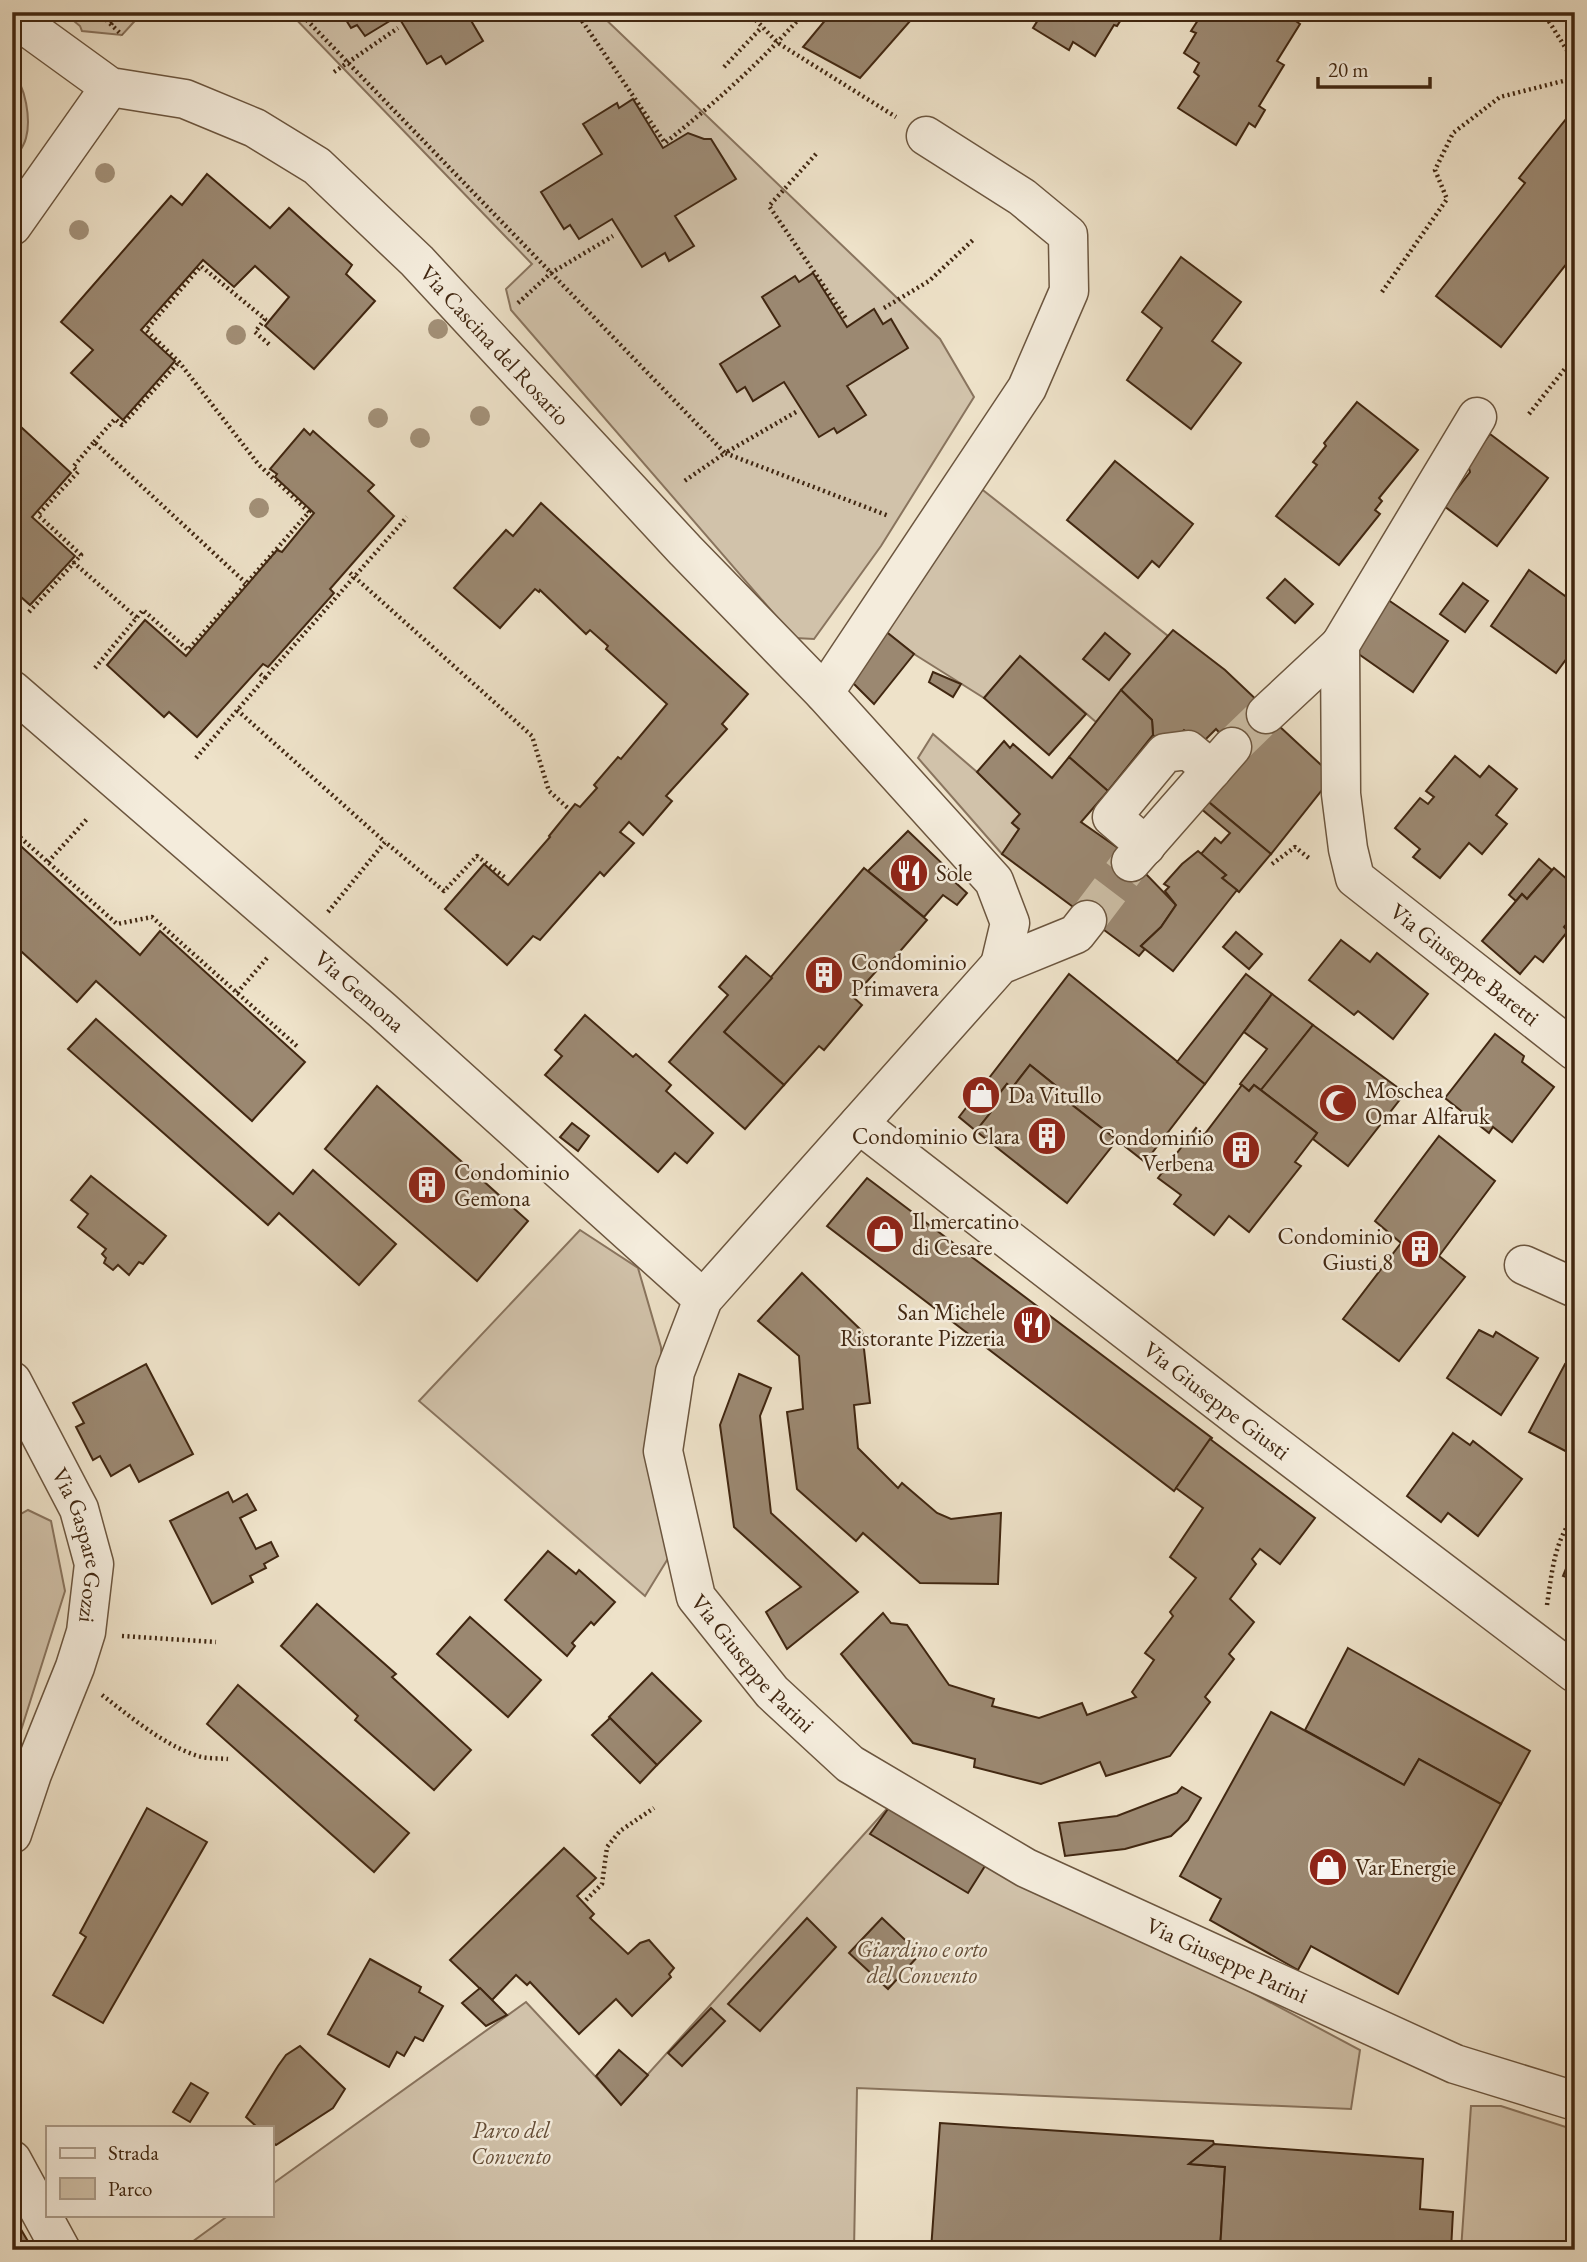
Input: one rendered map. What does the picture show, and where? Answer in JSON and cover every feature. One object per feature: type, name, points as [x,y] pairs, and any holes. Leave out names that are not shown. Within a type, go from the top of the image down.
[{"type":"street","points":[[12,16],[110,87],[12,226]]},
{"type":"street","name":"Via Cascina del Rosario","points":[[110,87],[185,99],[254,128],[317,166],[417,261],[685,550],[824,692],[994,881],[1010,923],[1000,965]]},
{"type":"street","points":[[824,692],[1027,388],[1069,291],[1068,235],[1022,197],[926,136]]},
{"type":"street","points":[[1266,714],[1340,645],[1477,417]]},
{"type":"street","name":"Via Giuseppe Baretti","points":[[1340,645],[1341,794],[1348,849],[1355,878],[1575,1051]]},
{"type":"street","name":"Via Gemona","points":[[12,690],[382,1010],[703,1299]]},
{"type":"street","points":[[1138,854],[1222,758]]},
{"type":"street","name":"Via Giuseppe Parini","points":[[1087,920],[1076,934],[1000,965],[703,1299],[675,1372],[663,1451],[696,1597],[772,1692],[850,1764],[1026,1868],[1455,2064],[1575,2102]]},
{"type":"street","name":"Via Giuseppe Giusti","points":[[859,1124],[1575,1673]]},
{"type":"street","points":[[1524,1265],[1575,1288]]},
{"type":"street","name":"Via Gaspare Gozzi","points":[[12,1381],[79,1509],[94,1564],[86,1632],[12,1834]]},
{"type":"street","points":[[12,2160],[61,2250]]},
{"type":"path","points":[[98,12],[122,34]]},
{"type":"path","points":[[111,24],[122,12]]},
{"type":"path","points":[[299,12],[726,453],[889,516]]},
{"type":"path","points":[[576,12],[666,143],[726,93],[778,43],[805,12]]},
{"type":"path","points":[[748,12],[778,43],[926,136]]},
{"type":"path","points":[[1544,12],[1575,63]]},
{"type":"path","points":[[724,67],[762,27]]},
{"type":"path","points":[[334,72],[398,28]]},
{"type":"path","points":[[1382,292],[1447,199],[1434,170],[1453,133],[1500,97],[1575,78]]},
{"type":"path","points":[[816,154],[769,206],[847,320]]},
{"type":"path","name":"Via Cascina del Rosario","points":[[518,303],[551,273],[613,236]]},
{"type":"path","points":[[884,308],[929,281],[974,239]]},
{"type":"path","points":[[95,668],[143,610],[188,650],[309,512],[259,465],[179,362],[146,330],[201,267],[265,319],[255,332],[271,346]]},
{"type":"path","points":[[1529,414],[1575,356]]},
{"type":"path","points":[[29,612],[81,555],[38,515],[78,472],[73,467],[115,419],[122,425],[179,362]]},
{"type":"path","points":[[683,482],[796,412]]},
{"type":"path","points":[[94,442],[246,583]]},
{"type":"path","points":[[196,758],[352,575],[407,517]]},
{"type":"path","points":[[74,562],[137,618]]},
{"type":"path","points":[[352,575],[532,736],[549,791],[570,810]]},
{"type":"path","points":[[260,673],[265,678]]},
{"type":"path","points":[[237,710],[444,891],[477,856],[507,879]]},
{"type":"path","points":[[48,862],[87,819]]},
{"type":"path","points":[[12,830],[117,924],[152,917],[299,1048]]},
{"type":"path","points":[[327,914],[385,842]]},
{"type":"path","points":[[237,993],[272,952]]},
{"type":"path","points":[[1545,1618],[1555,1555],[1563,1529],[1575,1515]]},
{"type":"path","points":[[86,1632],[216,1642]]},
{"type":"path","points":[[100,1687],[102,1695],[179,1748],[198,1757],[228,1759]]},
{"type":"path","points":[[586,1900],[602,1884],[607,1847],[620,1831],[654,1808]]},
{"type":"green space","points":[[63,12],[143,12],[122,35],[82,31],[80,26]]},
{"type":"green space","points":[[289,12],[598,12],[940,339],[974,397],[881,546],[814,639],[795,638],[511,310],[506,289],[532,264]]},
{"type":"green space","points":[[12,72],[24,94],[28,122],[25,141],[12,164]]},
{"type":"green space","points":[[979,487],[1168,636],[1096,722],[1021,657],[984,698],[914,654],[884,630]]},
{"type":"green space","points":[[933,734],[1020,814],[1012,823],[1019,829],[1002,854],[918,758]]},
{"type":"green space","points":[[580,1230],[638,1268],[661,1347],[672,1552],[645,1596],[419,1401]]},
{"type":"green space","points":[[28,1510],[51,1521],[65,1591],[12,1759],[12,1519]]},
{"type":"green space","points":[[893,1802],[1360,2050],[1351,2109],[857,2088],[854,2250],[181,2250],[228,2216],[273,2216],[273,2184],[526,2002],[621,2104]]},
{"type":"green space","points":[[1471,2106],[1501,2106],[1575,2130],[1575,2250],[1461,2250]]},
{"type":"building","points":[[341,12],[466,12],[483,41],[446,64],[441,56],[427,64],[398,16],[365,36],[357,25],[351,28]]},
{"type":"building","points":[[832,12],[918,12],[860,78],[803,47]]},
{"type":"building","points":[[1043,12],[1126,12],[1117,26],[1114,25],[1095,56],[1073,42],[1069,50],[1033,28]]},
{"type":"building","points":[[1208,12],[1283,12],[1300,24],[1277,61],[1284,65],[1259,106],[1265,110],[1255,127],[1249,123],[1236,145],[1178,108],[1199,76],[1194,72],[1199,63],[1184,53],[1196,33],[1191,31],[1202,14],[1205,16]]},
{"type":"building","points":[[633,99],[663,148],[688,133],[711,139],[736,179],[675,216],[694,246],[669,261],[665,253],[642,267],[612,219],[579,239],[570,225],[564,229],[541,192],[602,154],[583,124],[617,103],[619,108]]},
{"type":"building","points":[[1574,109],[1575,253],[1501,347],[1436,296],[1525,183],[1519,178]]},
{"type":"building","points":[[207,174],[270,228],[289,208],[352,265],[346,274],[375,301],[314,369],[265,326],[289,297],[255,266],[234,287],[203,260],[141,330],[175,361],[123,420],[71,373],[93,350],[61,322],[171,196],[182,205]]},
{"type":"building","points":[[1181,257],[1241,302],[1212,341],[1241,363],[1191,429],[1127,380],[1162,328],[1142,312]]},
{"type":"building","points":[[813,273],[847,327],[874,309],[883,324],[891,319],[908,348],[847,386],[866,415],[837,433],[834,428],[819,437],[784,382],[753,401],[745,387],[737,392],[720,364],[780,326],[762,297],[795,276],[799,282]]},
{"type":"building","points":[[1357,402],[1418,450],[1379,498],[1382,501],[1375,510],[1380,514],[1339,565],[1276,516],[1317,465],[1313,462],[1326,446],[1324,443]]},
{"type":"building","points":[[21,427],[71,473],[32,517],[75,556],[30,605],[12,589],[12,437]]},
{"type":"building","points":[[304,429],[310,435],[313,431],[374,485],[368,491],[394,516],[330,589],[334,593],[268,667],[263,664],[197,737],[169,712],[164,717],[107,665],[145,620],[186,656],[277,550],[282,552],[314,513],[275,477],[277,474],[270,469]]},
{"type":"building","points":[[1490,434],[1548,478],[1497,546],[1444,506],[1470,472],[1468,464]]},
{"type":"building","points":[[1115,461],[1193,524],[1159,567],[1152,561],[1138,578],[1067,520]]},
{"type":"building","points":[[541,503],[748,694],[722,724],[727,729],[666,796],[672,801],[643,835],[629,822],[620,832],[634,843],[604,876],[600,872],[540,940],[533,936],[507,965],[445,909],[484,864],[508,885],[575,804],[580,807],[597,788],[594,785],[618,757],[621,759],[667,704],[606,649],[608,646],[590,630],[586,634],[540,590],[539,592],[535,589],[500,628],[454,588],[506,530],[513,536]]},
{"type":"building","points":[[1529,570],[1568,598],[1575,588],[1575,647],[1556,673],[1491,626]]},
{"type":"building","points":[[1285,579],[1313,604],[1295,623],[1267,598]]},
{"type":"building","points":[[1463,583],[1488,601],[1465,632],[1440,614]]},
{"type":"building","points":[[1381,595],[1448,641],[1413,692],[1350,648]]},
{"type":"building","points":[[884,630],[914,654],[874,704],[853,683]]},
{"type":"building","points":[[1173,630],[1225,670],[1262,705],[1227,741],[1216,729],[1201,744],[1184,730],[1167,746],[1153,735],[1152,720],[1121,690]]},
{"type":"building","points":[[1105,633],[1130,654],[1109,680],[1083,659]]},
{"type":"building","points":[[1020,656],[1086,714],[1049,755],[984,698]]},
{"type":"building","points":[[933,672],[961,684],[953,697],[929,682]]},
{"type":"building","points":[[1121,690],[1152,720],[1153,735],[1108,791],[1069,757]]},
{"type":"building","points":[[1262,705],[1266,714],[1333,776],[1271,854],[1203,797],[1227,741]]},
{"type":"building","points":[[1004,741],[1010,748],[1013,744],[1052,778],[1069,757],[1108,791],[1081,822],[1118,848],[1176,905],[1161,927],[1141,946],[1145,949],[1139,956],[1002,854],[1019,829],[1012,823],[1020,814],[977,772]]},
{"type":"building","points":[[1455,756],[1480,777],[1489,766],[1517,789],[1496,815],[1507,824],[1482,854],[1469,843],[1440,878],[1413,857],[1420,849],[1395,828],[1420,798],[1428,804],[1434,797],[1426,791]]},
{"type":"building","points":[[1205,799],[1271,854],[1239,892],[1222,878],[1226,875],[1201,854],[1215,838],[1221,843],[1230,833],[1199,807]]},
{"type":"building","name":"Sole","points":[[908,831],[949,870],[946,874],[967,893],[957,905],[943,895],[924,917],[868,871]]},
{"type":"building","points":[[12,838],[140,955],[160,931],[305,1062],[252,1121],[96,981],[77,1002],[12,943]]},
{"type":"building","points":[[1198,851],[1226,875],[1222,878],[1237,890],[1173,971],[1141,946],[1161,927],[1176,905],[1165,891],[1169,887],[1164,884]]},
{"type":"building","points":[[1539,859],[1552,870],[1527,899],[1522,894],[1516,901],[1509,895]]},
{"type":"building","name":"Condominio Primavera","points":[[864,868],[927,920],[883,971],[879,968],[853,997],[862,1005],[824,1050],[819,1046],[784,1085],[724,1032]]},
{"type":"building","points":[[1554,868],[1575,886],[1575,914],[1564,927],[1568,931],[1543,962],[1535,956],[1520,974],[1482,941],[1522,894],[1527,899]]},
{"type":"building","points":[[1236,932],[1262,954],[1249,969],[1223,947]]},
{"type":"building","points":[[1341,940],[1370,962],[1377,953],[1428,994],[1393,1039],[1358,1011],[1354,1015],[1309,980]]},
{"type":"building","points":[[746,956],[772,978],[724,1032],[784,1085],[745,1129],[669,1062],[728,995],[719,987]]},
{"type":"building","points":[[1069,974],[1205,1084],[1145,1162],[1053,1090],[1056,1086],[1030,1065],[1012,1088],[1007,1084],[987,1109],[991,1112],[976,1131],[959,1117]]},
{"type":"building","points":[[1246,974],[1272,994],[1205,1084],[1177,1062]]},
{"type":"building","points":[[1272,994],[1313,1025],[1261,1090],[1254,1085],[1249,1091],[1240,1084],[1267,1049],[1244,1032]]},
{"type":"building","points":[[585,1015],[633,1057],[636,1054],[671,1085],[666,1091],[713,1133],[687,1163],[675,1153],[658,1172],[545,1075],[562,1056],[555,1050]]},
{"type":"building","points":[[96,1019],[293,1194],[313,1170],[396,1244],[359,1285],[279,1213],[268,1225],[68,1049]]},
{"type":"building","points":[[1313,1025],[1405,1093],[1348,1166],[1313,1139],[1317,1133],[1261,1090]]},
{"type":"building","points":[[1495,1034],[1524,1056],[1522,1062],[1554,1087],[1512,1142],[1493,1127],[1489,1133],[1445,1098]]},
{"type":"building","name":"Condominio Clara","points":[[1030,1065],[1056,1086],[1053,1090],[1117,1140],[1067,1203],[976,1131],[991,1112],[987,1109],[1007,1084],[1012,1088]]},
{"type":"building","name":"Condominio Verbena","points":[[1242,1085],[1249,1091],[1254,1085],[1317,1133],[1295,1162],[1301,1166],[1249,1232],[1229,1216],[1214,1235],[1174,1204],[1181,1195],[1158,1178],[1196,1128],[1204,1135]]},
{"type":"building","name":"Condominio Gemona","points":[[377,1086],[528,1221],[477,1281],[325,1149]]},
{"type":"building","points":[[572,1123],[589,1136],[578,1151],[560,1137]]},
{"type":"building","name":"Condominio Giusti 8","points":[[1439,1136],[1495,1181],[1439,1256],[1465,1277],[1399,1361],[1343,1319],[1401,1243],[1375,1221]]},
{"type":"building","points":[[91,1176],[166,1236],[143,1264],[139,1262],[129,1275],[118,1265],[113,1270],[104,1263],[106,1258],[102,1254],[106,1249],[78,1227],[88,1214],[71,1200]]},
{"type":"building","points":[[867,1178],[1212,1438],[1174,1491],[827,1226]]},
{"type":"building","points":[[802,1273],[862,1331],[870,1403],[854,1405],[858,1448],[898,1488],[902,1483],[937,1513],[951,1519],[1001,1513],[998,1584],[920,1583],[863,1533],[856,1541],[797,1489],[787,1412],[803,1409],[799,1356],[758,1321]]},
{"type":"building","points":[[1479,1330],[1493,1337],[1496,1332],[1538,1358],[1501,1415],[1447,1378]]},
{"type":"building","points":[[1575,1361],[1575,1456],[1529,1432],[1565,1364],[1571,1367]]},
{"type":"building","points":[[146,1364],[193,1454],[139,1482],[130,1465],[111,1476],[100,1456],[93,1460],[76,1427],[84,1423],[73,1403]]},
{"type":"building","points":[[739,1374],[771,1388],[760,1416],[771,1513],[858,1592],[787,1649],[766,1612],[801,1587],[734,1527],[720,1425]]},
{"type":"building","points":[[1453,1433],[1470,1445],[1473,1441],[1522,1479],[1478,1536],[1448,1513],[1441,1522],[1407,1496]]},
{"type":"building","points":[[1210,1439],[1315,1518],[1280,1564],[1260,1549],[1252,1559],[1256,1564],[1230,1599],[1254,1622],[1229,1654],[1234,1659],[1205,1697],[1210,1702],[1170,1756],[1106,1776],[1100,1762],[1041,1784],[974,1767],[975,1759],[913,1743],[841,1654],[883,1613],[891,1623],[907,1625],[949,1685],[994,1699],[992,1706],[1039,1718],[1082,1703],[1087,1715],[1136,1697],[1132,1692],[1154,1660],[1145,1653],[1173,1616],[1170,1612],[1196,1578],[1170,1557],[1203,1508],[1176,1488]]},
{"type":"building","points":[[228,1492],[233,1502],[247,1494],[256,1510],[240,1518],[256,1549],[271,1542],[278,1556],[264,1564],[266,1568],[250,1576],[253,1582],[212,1604],[170,1521]]},
{"type":"building","points":[[1575,1547],[1575,1580],[1563,1576]]},
{"type":"building","points":[[548,1551],[576,1574],[579,1570],[615,1602],[594,1625],[591,1622],[572,1643],[575,1646],[567,1656],[505,1600]]},
{"type":"building","points":[[317,1604],[396,1674],[392,1677],[471,1750],[434,1790],[355,1720],[358,1716],[281,1646]]},
{"type":"building","points":[[470,1617],[541,1680],[508,1717],[437,1654]]},
{"type":"building","points":[[1348,1648],[1530,1751],[1501,1804],[1419,1759],[1404,1785],[1305,1730]]},
{"type":"building","points":[[652,1673],[701,1721],[657,1765],[609,1717]]},
{"type":"building","points":[[238,1685],[409,1833],[374,1872],[207,1724]]},
{"type":"building","points":[[1271,1712],[1404,1785],[1419,1759],[1501,1804],[1398,1994],[1311,1946],[1298,1970],[1210,1920],[1221,1899],[1180,1876]]},
{"type":"building","points":[[610,1718],[657,1765],[640,1783],[592,1735]]},
{"type":"building","points":[[1182,1787],[1201,1798],[1188,1820],[1171,1836],[1125,1849],[1065,1856],[1059,1823],[1117,1816],[1177,1793]]},
{"type":"building","points":[[893,1802],[990,1858],[968,1893],[870,1834]]},
{"type":"building","points":[[147,1808],[207,1842],[103,2023],[53,1995],[86,1937],[80,1933]]},
{"type":"building","points":[[564,1848],[596,1878],[577,1896],[594,1914],[590,1918],[628,1954],[640,1943],[649,1940],[674,1968],[669,1974],[671,1977],[632,2016],[616,1999],[579,2034],[530,1982],[527,1985],[516,1975],[492,2000],[450,1960]]},
{"type":"building","points":[[807,1918],[836,1947],[760,2031],[728,2004]]},
{"type":"building","points":[[882,1918],[920,1954],[888,1989],[849,1953]]},
{"type":"building","points":[[370,1959],[421,1987],[419,1992],[443,2006],[423,2041],[415,2037],[404,2056],[397,2052],[389,2067],[328,2034]]},
{"type":"building","points":[[480,1988],[507,2015],[486,2026],[462,2003]]},
{"type":"building","points":[[711,2008],[725,2021],[682,2066],[668,2053]]},
{"type":"building","points":[[300,2046],[345,2089],[333,2108],[276,2145],[273,2143],[273,2126],[256,2126],[246,2117],[286,2055]]},
{"type":"building","points":[[619,2050],[648,2075],[621,2105],[596,2076]]},
{"type":"building","points":[[191,2083],[208,2093],[190,2122],[173,2112]]},
{"type":"building","points":[[940,2123],[1213,2141],[1214,2144],[1189,2164],[1225,2167],[1220,2250],[931,2250]]},
{"type":"building","points":[[1214,2144],[1423,2159],[1420,2209],[1453,2212],[1451,2250],[1220,2250],[1225,2167],[1189,2164]]},
{"type":"building","points":[[12,2214],[33,2250],[12,2250]]},
{"type":"tunnel","points":[[1232,747],[1266,714]]},
{"type":"tunnel","points":[[1087,920],[1131,862]]},
{"type":"place","name":"Sole","points":[[909,873]]},
{"type":"place","name":"Condominio Primavera","points":[[824,975]]},
{"type":"place","name":"Da Vitullo","points":[[981,1095]]},
{"type":"place","name":"Moschea Omar Alfaruk","points":[[1338,1103]]},
{"type":"place","name":"Condominio Clara","points":[[1047,1136]]},
{"type":"place","name":"Condominio Verbena","points":[[1241,1150]]},
{"type":"place","name":"Condominio Gemona","points":[[427,1185]]},
{"type":"place","name":"Il mercatino di Cesare","points":[[885,1234]]},
{"type":"place","name":"Condominio Giusti 8","points":[[1420,1249]]},
{"type":"place","name":"San Michele Ristorante Pizzeria","points":[[1032,1325]]},
{"type":"place","name":"Var Energie","points":[[1328,1867]]},
{"type":"park label","name":"Giardino e orto del Convento","points":[[922,1962]]},
{"type":"park label","name":"Parco del Convento","points":[[511,2143]]}]
